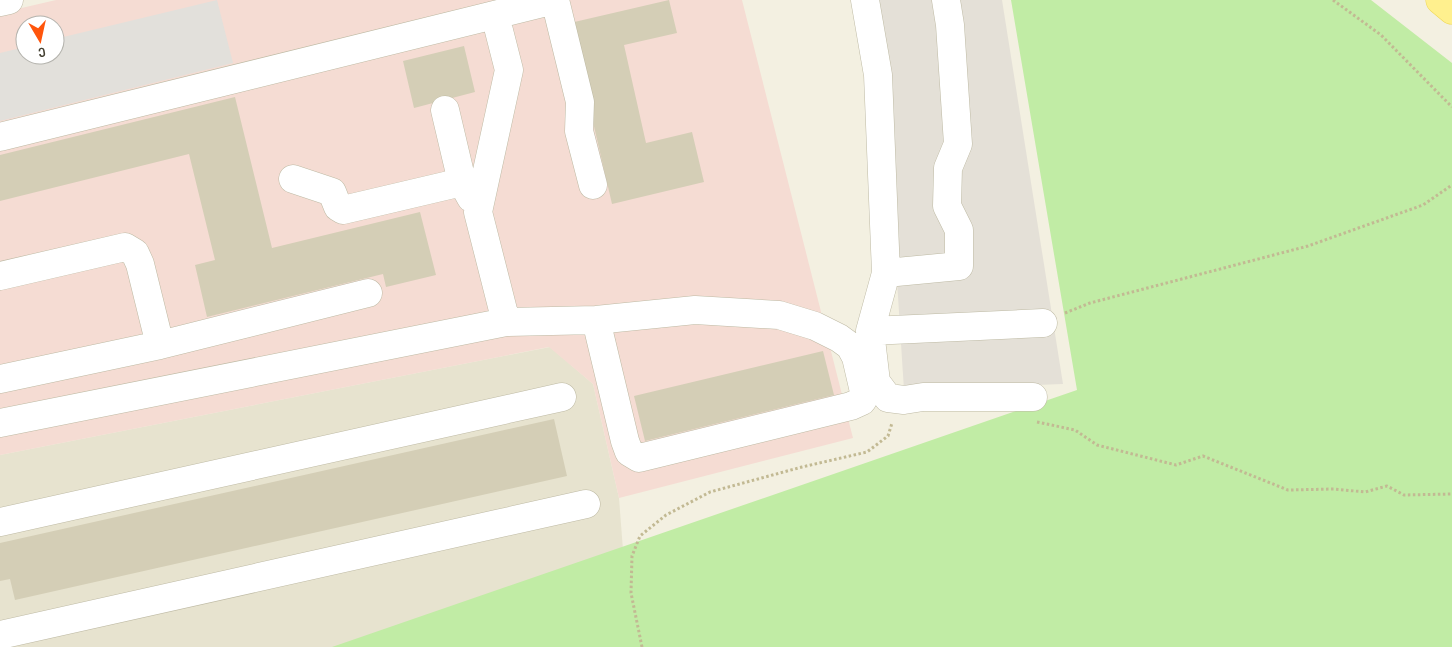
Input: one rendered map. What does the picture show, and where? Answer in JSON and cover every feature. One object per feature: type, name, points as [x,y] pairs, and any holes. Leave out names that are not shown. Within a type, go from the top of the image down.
[{"type":"main road","points":[[1440,0],[1452,10]]},
{"type":"lane","points":[[0,2],[9,0]]},
{"type":"lane","points":[[0,137],[555,0],[580,102],[579,131],[593,185]]},
{"type":"lane","points":[[865,0],[878,75],[886,273],[870,331],[876,382],[888,398],[904,400],[922,396],[1032,409]]},
{"type":"lane","points":[[886,273],[959,266],[959,230],[947,206],[948,168],[958,144],[950,25],[946,0]]},
{"type":"lane","points":[[478,212],[509,70],[495,15]]},
{"type":"lane","points":[[445,110],[462,182],[478,212],[506,322]]},
{"type":"lane","points":[[293,179],[332,192],[338,207],[343,210],[462,182]]},
{"type":"lane","points":[[0,276],[125,247],[135,253],[140,264],[160,345]]},
{"type":"lane","points":[[0,379],[160,345],[368,294]]},
{"type":"lane","points":[[0,422],[506,322],[596,320],[695,310],[779,315],[815,326],[839,338],[850,346],[856,357],[864,396],[862,401],[852,406],[638,458],[629,452],[596,320]]},
{"type":"lane","points":[[870,331],[1043,323]]},
{"type":"lane","points":[[0,522],[562,397]]},
{"type":"lane","points":[[0,635],[586,504]]},
{"type":"path","points":[[1333,0],[1381,34],[1452,107]]},
{"type":"path","points":[[1043,323],[1090,303],[1308,246],[1423,205],[1452,185]]},
{"type":"path","points":[[642,647],[631,593],[632,556],[640,536],[666,515],[710,492],[802,467],[868,452],[888,436],[893,420],[888,398]]},
{"type":"path","points":[[1032,409],[1076,430],[1097,445],[1176,465],[1203,456],[1288,490],[1334,489],[1365,492],[1387,486],[1404,495],[1452,494]]},
{"type":"shaded area","points":[[56,0],[742,0],[853,438],[619,498],[593,384],[549,347],[0,455],[0,13]]},
{"type":"shaded area","points":[[217,0],[233,63],[0,121],[0,53],[15,49],[15,65],[65,65],[65,37]]},
{"type":"shaded area","points":[[879,0],[1002,0],[1063,384],[904,390]]},
{"type":"shaded area","points":[[550,347],[593,384],[619,498],[625,576],[337,647],[0,647],[0,455]]},
{"type":"green space","points":[[1011,0],[1371,0],[1452,63],[1452,647],[332,647],[1077,390]]},
{"type":"building","points":[[669,0],[677,33],[624,45],[646,143],[692,132],[704,182],[612,204],[570,23]]},
{"type":"building","points":[[464,46],[475,92],[414,108],[403,61]]},
{"type":"building","points":[[235,97],[272,248],[420,212],[436,275],[386,287],[383,274],[207,317],[195,265],[215,260],[189,154],[0,201],[0,155]]},
{"type":"building","points":[[823,351],[834,395],[645,441],[634,396]]},
{"type":"building","points":[[554,419],[567,476],[15,600],[10,579],[0,581],[0,543]]}]
